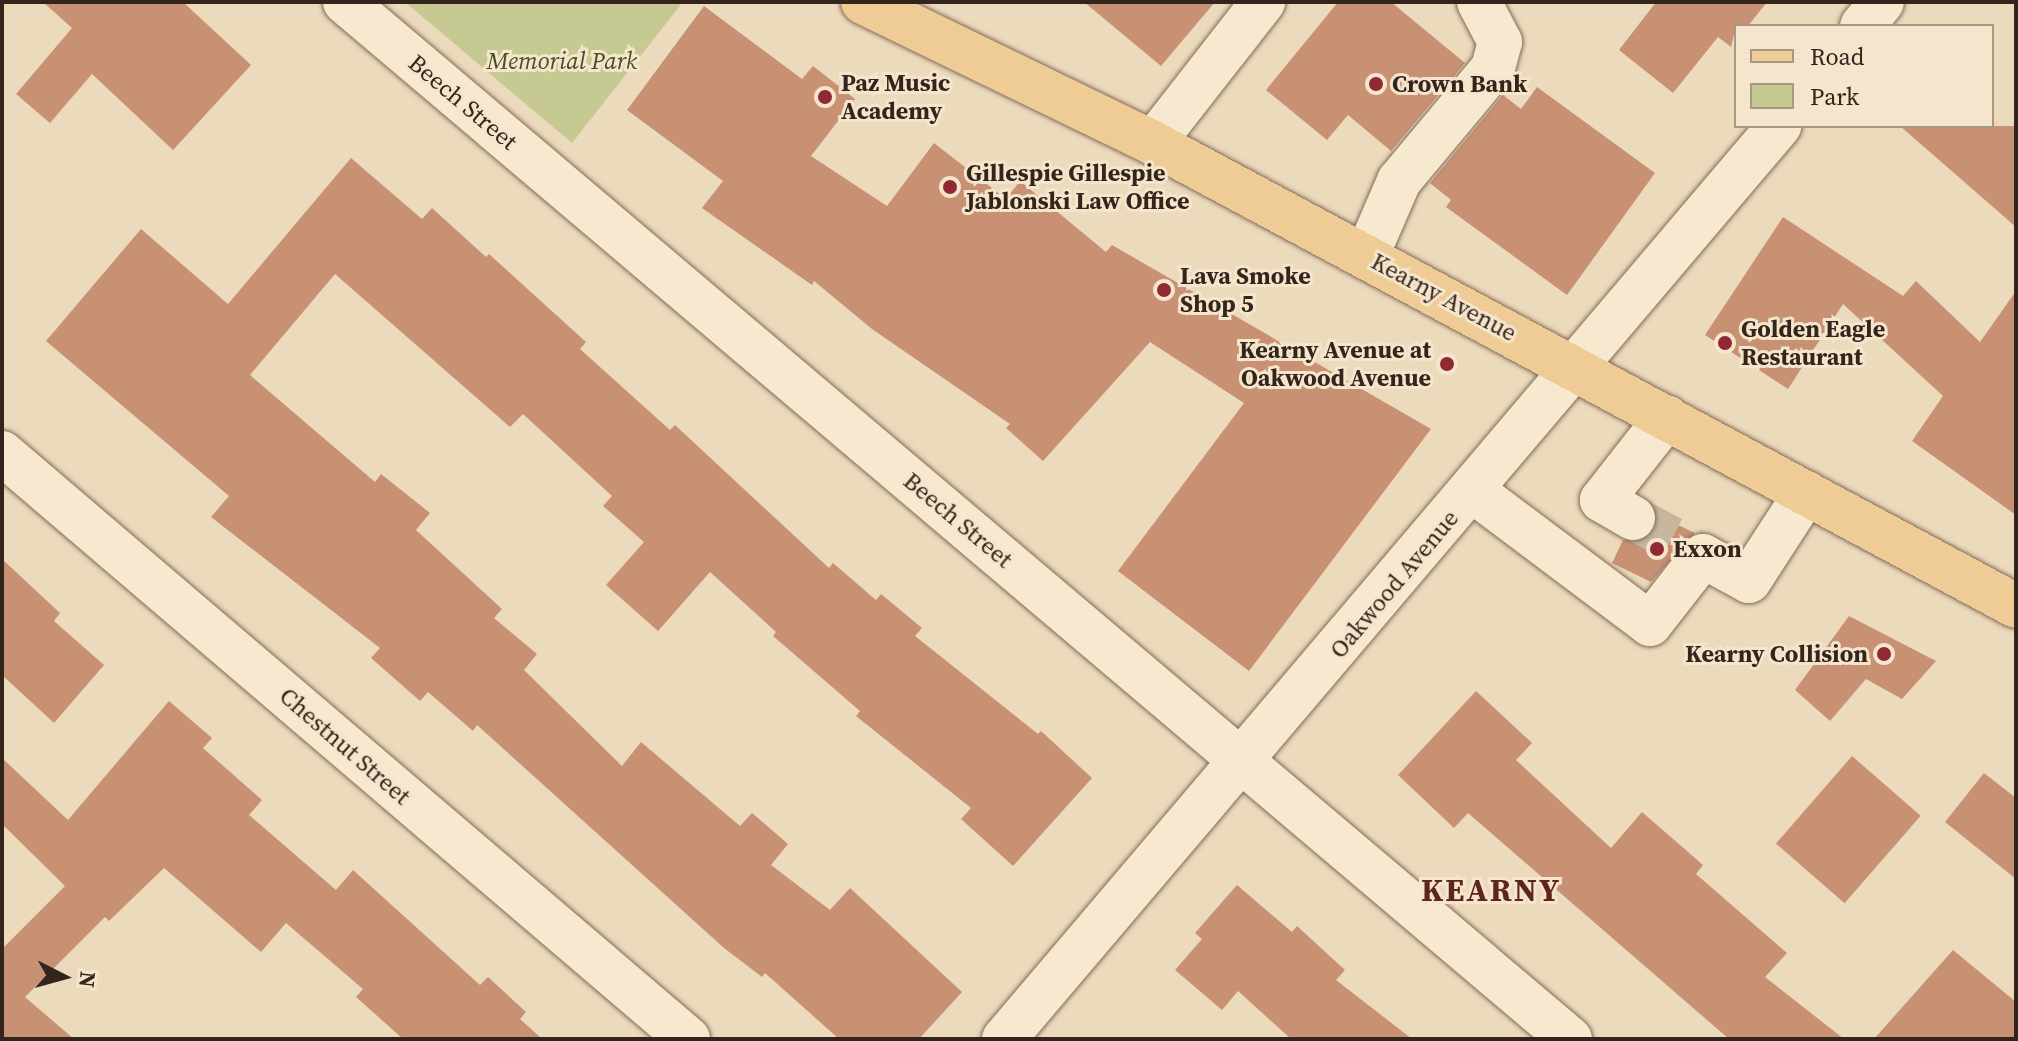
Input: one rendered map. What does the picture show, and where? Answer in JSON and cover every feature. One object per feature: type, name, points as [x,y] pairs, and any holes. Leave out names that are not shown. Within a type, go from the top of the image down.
[{"type":"main road","name":"Kearny Avenue","points":[[863,2],[1153,143],[1367,255],[2016,606]]},
{"type":"street","name":"Beech Street","points":[[345,2],[1570,1039]]},
{"type":"street","points":[[1153,143],[1263,2]]},
{"type":"street","points":[[1367,255],[1399,181],[1493,68],[1500,42],[1479,2]]},
{"type":"street","points":[[1864,24],[1882,2]]},
{"type":"street","name":"Oakwood Avenue","points":[[1004,1039],[1577,369],[1777,128]]},
{"type":"street","points":[[1553,550],[1618,509],[1667,417]]},
{"type":"street","name":"Chestnut Street","points":[[2,453],[688,1039]]},
{"type":"street","points":[[1473,491],[1650,624],[1698,553],[1749,581],[1806,493]]},
{"type":"green space","name":"Memorial Park","points":[[405,2],[683,2],[572,143]]},
{"type":"building","points":[[43,2],[183,2],[251,65],[173,150],[92,74],[50,123],[16,94],[72,28]]},
{"type":"building","points":[[1084,2],[1215,2],[1161,66]]},
{"type":"building","points":[[1338,2],[1391,2],[1465,63],[1391,151],[1348,115],[1327,140],[1266,90]]},
{"type":"building","points":[[1656,2],[1767,2],[1750,24],[1734,24],[1731,47],[1718,37],[1673,93],[1619,50]]},
{"type":"building","points":[[704,6],[802,79],[813,66],[855,99],[811,156],[887,206],[934,143],[1006,199],[1020,181],[1106,252],[1112,245],[1431,429],[1249,671],[1118,571],[1244,403],[1150,342],[1043,461],[1006,428],[1010,424],[872,329],[814,281],[812,285],[702,208],[723,181],[627,110]]},
{"type":"building","points":[[1537,87],[1655,173],[1567,295],[1446,207],[1451,200],[1430,183],[1503,95],[1521,109]]},
{"type":"building","points":[[2016,126],[2016,227],[1902,128]]},
{"type":"building","points":[[351,158],[422,219],[432,208],[486,257],[489,254],[586,342],[580,349],[670,430],[675,425],[829,568],[833,563],[876,600],[881,594],[922,628],[915,636],[1038,734],[1041,731],[1092,778],[1013,866],[961,819],[971,808],[856,716],[860,711],[773,636],[776,632],[710,572],[658,631],[606,585],[644,542],[603,506],[612,496],[523,414],[510,427],[335,274],[250,375],[375,482],[381,474],[430,513],[416,530],[502,609],[494,618],[537,654],[524,670],[622,766],[641,742],[740,826],[752,813],[788,844],[771,865],[830,910],[850,888],[962,992],[919,1039],[839,1039],[765,973],[762,977],[724,948],[477,725],[473,731],[428,692],[420,701],[371,658],[380,648],[211,517],[229,496],[46,341],[141,229],[228,304]]},
{"type":"building","points":[[1783,217],[1903,296],[1916,281],[1980,342],[2016,291],[2016,515],[1912,441],[1943,396],[1843,304],[1788,389],[1705,335]]},
{"type":"building","points":[[1657,515],[1695,533],[1651,582],[1612,563],[1623,540],[1645,540],[1654,531]]},
{"type":"building","points":[[2,559],[60,613],[54,621],[104,665],[54,723],[2,675]]},
{"type":"building","points":[[1849,616],[1936,661],[1902,699],[1866,679],[1830,721],[1795,690]]},
{"type":"building","points":[[1476,691],[1532,743],[1516,760],[1611,848],[1642,812],[1703,865],[1696,874],[1787,953],[1765,977],[1844,1039],[1729,1039],[1468,813],[1454,828],[1398,775]]},
{"type":"building","points":[[169,701],[212,738],[203,748],[262,800],[249,815],[336,890],[353,870],[480,985],[488,977],[526,1012],[520,1019],[542,1039],[403,1039],[356,997],[363,989],[286,923],[261,952],[164,868],[109,921],[105,917],[25,997],[74,1039],[2,1039],[2,949],[65,886],[2,824],[2,758],[68,820]]},
{"type":"building","points":[[1852,756],[1921,816],[1845,903],[1776,844]]},
{"type":"building","points":[[1984,773],[2016,798],[2016,879],[1945,822]]},
{"type":"building","points":[[1237,885],[1292,932],[1297,926],[1345,970],[1336,980],[1412,1039],[1291,1039],[1238,991],[1222,1010],[1175,970],[1202,939],[1195,933]]},
{"type":"building","points":[[1953,950],[2016,1002],[2016,1039],[1874,1039]]},
{"type":"tunnel","points":[[1633,518],[1692,549]]},
{"type":"place","name":"Crown Bank","points":[[1376,84]]},
{"type":"place","name":"Paz Music Academy","points":[[825,97]]},
{"type":"place","name":"Gillespie Gillespie Jablonski Law Office","points":[[950,187]]},
{"type":"place","name":"Lava Smoke Shop 5","points":[[1164,290]]},
{"type":"place","name":"Golden Eagle Restaurant","points":[[1725,343]]},
{"type":"place","name":"Kearny Avenue at Oakwood Avenue","points":[[1447,364]]},
{"type":"place","name":"Exxon","points":[[1657,549]]},
{"type":"place","name":"Kearny Collision","points":[[1884,654]]},
{"type":"district","name":"KEARNY","points":[[1491,890]]}]
